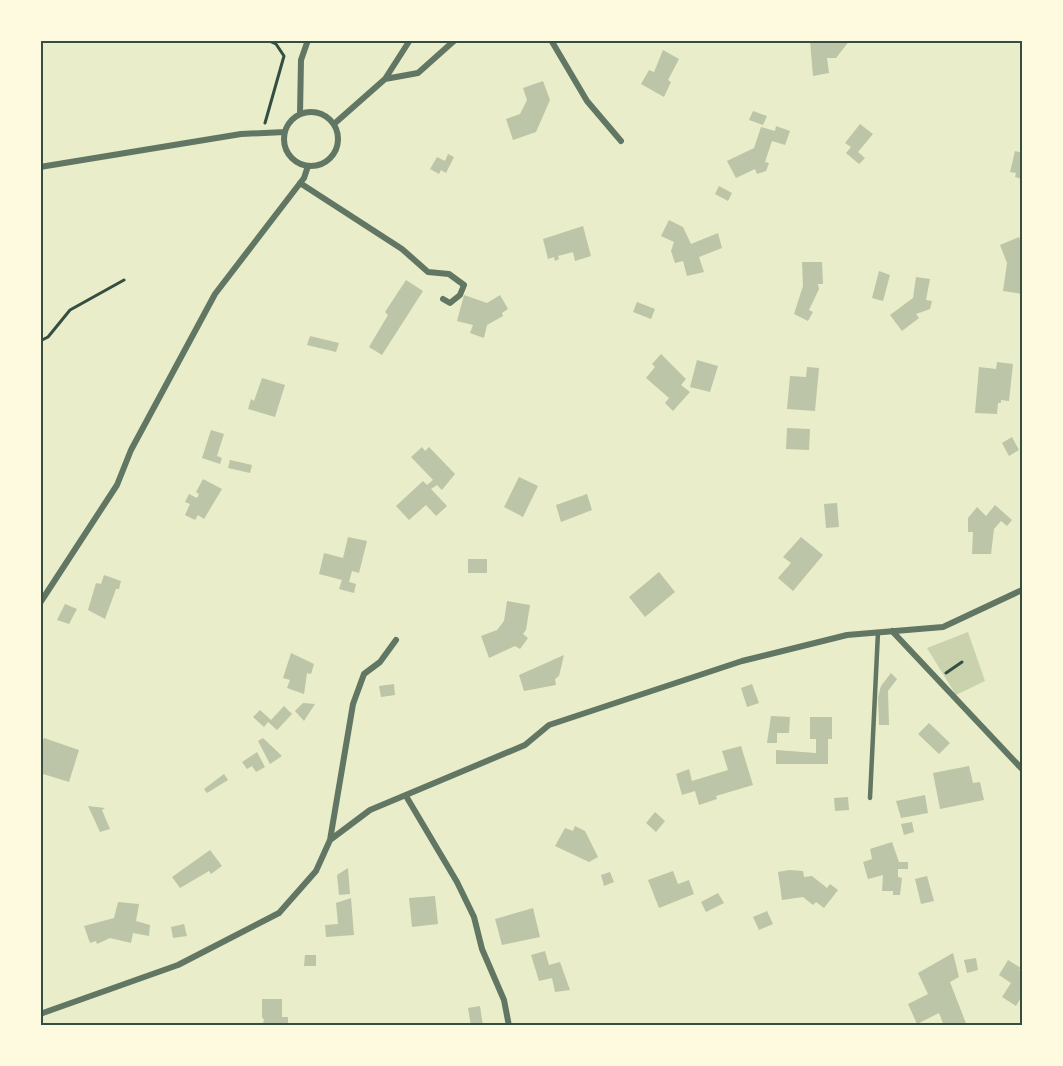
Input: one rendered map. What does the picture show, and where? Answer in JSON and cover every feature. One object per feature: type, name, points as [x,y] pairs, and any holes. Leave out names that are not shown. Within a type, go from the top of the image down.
[{"type":"street","points":[[300,114],[301,60],[308,40]]},
{"type":"street","points":[[334,124],[385,79],[410,40]]},
{"type":"street","points":[[385,79],[418,73],[454,40]]},
{"type":"street","points":[[551,40],[587,101],[621,141]]},
{"type":"street","points":[[313,112],[325,116],[334,124],[338,136],[337,148],[330,158],[320,165],[308,166],[291,158],[284,142],[285,132],[291,121],[300,114],[313,112]]},
{"type":"street","points":[[40,167],[241,134],[285,132]]},
{"type":"street","points":[[40,603],[117,485],[131,450],[215,294],[300,183],[308,166]]},
{"type":"street","points":[[300,183],[402,249],[428,272],[449,274],[464,285],[460,296],[450,303],[443,299]]},
{"type":"street","points":[[330,840],[370,810],[406,796],[453,773],[525,745],[549,725],[742,661],[847,635],[943,627],[1023,590]]},
{"type":"street","points":[[892,631],[1023,769]]},
{"type":"street","points":[[40,1014],[178,965],[279,913],[316,871],[330,840],[353,704],[364,674],[380,662],[396,640]]},
{"type":"street","points":[[406,796],[457,882],[474,917],[482,949],[504,1000],[509,1026]]},
{"type":"lane","points":[[870,798],[878,632]]},
{"type":"path","points":[[262,134],[284,56],[276,44],[267,40]]},
{"type":"path","points":[[40,341],[48,337],[70,310],[124,280]]},
{"type":"path","points":[[937,679],[962,662]]},
{"type":"green space","points":[[968,632],[985,681],[956,695],[927,648]]},
{"type":"building","points":[[850,40],[836,58],[827,58],[829,73],[813,76],[810,41]]},
{"type":"building","points":[[663,50],[679,59],[668,80],[671,82],[664,97],[641,84],[649,70],[654,72]]},
{"type":"building","points":[[543,81],[550,100],[536,132],[513,140],[506,119],[520,114],[527,100],[523,88]]},
{"type":"building","points":[[753,111],[767,116],[763,125],[749,120]]},
{"type":"building","points":[[860,124],[873,134],[858,152],[865,158],[859,164],[846,153],[851,147],[845,143]]},
{"type":"building","points":[[776,126],[790,131],[785,145],[772,141],[765,162],[769,163],[766,171],[757,174],[755,169],[736,178],[727,161],[754,148],[761,127],[775,131]]},
{"type":"building","points":[[1015,151],[1022,153],[1022,179],[1015,177],[1016,173],[1010,172]]},
{"type":"building","points":[[448,154],[454,157],[446,173],[441,170],[439,174],[430,169],[437,157],[445,161]]},
{"type":"building","points":[[719,186],[732,193],[728,201],[715,194]]},
{"type":"building","points":[[669,220],[683,227],[691,244],[718,233],[722,248],[699,257],[704,272],[687,276],[683,261],[675,263],[671,251],[674,242],[661,236]]},
{"type":"building","points":[[583,226],[591,256],[575,261],[573,252],[558,256],[559,259],[555,261],[554,257],[548,259],[543,239]]},
{"type":"building","points":[[1019,237],[1022,246],[1022,294],[1003,291],[1007,263],[1000,245]]},
{"type":"building","points":[[802,262],[822,262],[823,284],[818,284],[819,289],[809,310],[813,312],[808,321],[794,314],[803,286]]},
{"type":"building","points":[[879,271],[890,275],[883,301],[872,298]]},
{"type":"building","points":[[916,277],[930,279],[926,300],[932,301],[930,309],[916,314],[919,318],[902,331],[890,315],[913,298]]},
{"type":"building","points":[[406,280],[423,291],[382,355],[369,347],[388,315],[385,312]]},
{"type":"building","points":[[464,295],[487,303],[500,295],[508,309],[502,313],[503,316],[487,325],[484,338],[470,333],[473,325],[457,321]]},
{"type":"building","points":[[637,302],[655,309],[651,319],[633,312]]},
{"type":"building","points":[[310,336],[339,343],[336,352],[307,345]]},
{"type":"building","points":[[661,354],[686,379],[681,385],[690,392],[673,411],[665,403],[669,398],[646,378],[655,367],[652,364]]},
{"type":"building","points":[[697,360],[718,366],[710,392],[690,387]]},
{"type":"building","points":[[997,362],[1013,364],[1009,401],[1001,400],[1001,403],[998,403],[997,414],[975,413],[979,367],[996,369]]},
{"type":"building","points":[[807,367],[819,368],[815,411],[787,409],[790,376],[806,377]]},
{"type":"building","points":[[262,378],[285,385],[275,417],[248,409],[251,399],[254,401]]},
{"type":"building","points":[[787,428],[810,429],[809,450],[786,449]]},
{"type":"building","points":[[211,430],[224,434],[217,456],[222,458],[220,464],[202,458]]},
{"type":"building","points":[[1012,437],[1019,450],[1009,456],[1002,443]]},
{"type":"building","points":[[422,447],[425,451],[429,447],[455,474],[442,490],[437,485],[431,489],[447,506],[436,516],[426,505],[409,520],[396,506],[423,481],[427,485],[433,480],[411,457]]},
{"type":"building","points":[[230,460],[252,465],[250,473],[228,468]]},
{"type":"building","points":[[519,477],[538,486],[523,517],[504,507]]},
{"type":"building","points":[[203,479],[222,489],[204,519],[198,515],[195,520],[185,515],[190,504],[185,502],[189,494],[197,498],[199,494],[196,492]]},
{"type":"building","points":[[587,494],[592,510],[561,522],[556,505]]},
{"type":"building","points":[[837,503],[839,527],[826,528],[824,504]]},
{"type":"building","points":[[995,505],[1012,520],[1007,526],[1001,521],[994,529],[991,554],[972,554],[973,532],[968,532],[968,518],[977,507],[986,516]]},
{"type":"building","points":[[348,537],[367,541],[359,573],[352,571],[349,582],[356,584],[354,593],[339,589],[342,580],[319,574],[324,553],[343,558]]},
{"type":"building","points":[[801,537],[823,555],[793,591],[778,578],[791,563],[783,557]]},
{"type":"building","points":[[468,559],[487,559],[487,573],[468,573]]},
{"type":"building","points":[[659,572],[675,592],[645,617],[629,597]]},
{"type":"building","points":[[104,575],[121,581],[105,619],[88,610],[96,583],[101,584]]},
{"type":"building","points":[[507,601],[530,605],[526,630],[523,634],[528,638],[520,649],[515,646],[489,658],[481,636],[497,630],[504,621]]},
{"type":"building","points":[[65,604],[77,609],[69,624],[57,620]]},
{"type":"building","points":[[291,653],[314,664],[311,674],[307,673],[304,694],[287,688],[290,680],[283,678]]},
{"type":"building","points":[[564,655],[559,676],[555,679],[556,685],[524,691],[519,675]]},
{"type":"building","points":[[891,673],[897,679],[888,691],[889,725],[879,725],[878,697],[881,686]]},
{"type":"building","points":[[394,684],[395,695],[381,697],[379,686]]},
{"type":"building","points":[[752,684],[759,703],[747,707],[741,688]]},
{"type":"building","points":[[303,703],[315,704],[304,721],[295,711]]},
{"type":"building","points":[[284,706],[292,714],[277,730],[268,722],[264,727],[253,717],[260,710],[271,720]]},
{"type":"building","points":[[771,716],[790,717],[789,733],[777,733],[777,743],[767,743]]},
{"type":"building","points":[[810,717],[832,717],[832,739],[828,739],[828,764],[776,764],[776,750],[816,753],[816,739],[810,739]]},
{"type":"building","points":[[929,723],[950,743],[939,754],[918,734]]},
{"type":"building","points":[[44,738],[79,750],[69,782],[40,773],[40,748]]},
{"type":"building","points":[[263,738],[282,756],[270,764],[258,741]]},
{"type":"building","points":[[741,746],[753,785],[716,796],[717,799],[699,805],[695,791],[682,795],[676,774],[689,769],[692,781],[728,770],[722,751]]},
{"type":"building","points":[[257,752],[265,767],[256,772],[252,766],[247,769],[242,762]]},
{"type":"building","points":[[969,766],[973,783],[980,782],[984,800],[940,809],[933,773]]},
{"type":"building","points":[[224,774],[228,780],[207,793],[204,789]]},
{"type":"building","points":[[925,795],[928,813],[901,818],[896,801]]},
{"type":"building","points":[[848,797],[849,810],[835,811],[834,798]]},
{"type":"building","points":[[88,806],[105,808],[102,810],[110,829],[100,832]]},
{"type":"building","points":[[655,812],[665,821],[656,832],[646,823]]},
{"type":"building","points":[[912,822],[914,832],[904,835],[901,824]]},
{"type":"building","points":[[575,826],[585,831],[598,857],[589,862],[555,846],[565,828],[573,831]]},
{"type":"building","points":[[892,842],[899,862],[908,862],[908,869],[898,869],[898,877],[902,878],[900,895],[893,895],[893,891],[882,891],[883,875],[868,879],[863,862],[872,859],[870,849]]},
{"type":"building","points":[[210,850],[222,866],[211,874],[209,871],[180,888],[172,877]]},
{"type":"building","points":[[348,868],[350,894],[339,895],[337,875]]},
{"type":"building","points":[[673,871],[678,884],[689,880],[694,894],[659,908],[648,880]]},
{"type":"building","points":[[803,871],[804,877],[812,876],[827,888],[830,884],[838,890],[824,908],[816,902],[813,905],[803,897],[782,900],[778,872]]},
{"type":"building","points":[[610,872],[614,882],[604,886],[601,875]]},
{"type":"building","points":[[927,876],[934,901],[921,904],[915,879]]},
{"type":"building","points":[[718,893],[724,903],[706,912],[701,902]]},
{"type":"building","points":[[435,896],[438,924],[412,927],[409,898]]},
{"type":"building","points":[[351,898],[354,935],[326,937],[325,925],[338,924],[336,903]]},
{"type":"building","points":[[118,902],[139,904],[136,921],[150,925],[149,936],[133,933],[131,943],[110,938],[97,944],[96,941],[90,943],[84,926],[114,918]]},
{"type":"building","points":[[533,908],[540,937],[502,945],[495,919]]},
{"type":"building","points":[[767,911],[773,924],[759,930],[753,917]]},
{"type":"building","points":[[184,924],[187,936],[173,938],[171,927]]},
{"type":"building","points":[[545,951],[549,965],[560,962],[570,990],[555,992],[552,978],[539,981],[531,955]]},
{"type":"building","points":[[953,953],[959,977],[950,982],[967,1026],[944,1026],[939,1013],[917,1024],[908,1004],[928,994],[918,973]]},
{"type":"building","points":[[305,955],[316,955],[316,966],[304,966]]},
{"type":"building","points":[[976,958],[978,970],[967,973],[964,960]]},
{"type":"building","points":[[1008,960],[1021,968],[1019,970],[1022,972],[1022,996],[1016,1006],[1002,997],[1011,983],[999,975]]},
{"type":"building","points":[[262,999],[282,999],[282,1017],[288,1017],[288,1026],[262,1026],[264,1020]]},
{"type":"building","points":[[480,1006],[483,1026],[471,1026],[468,1008]]}]
